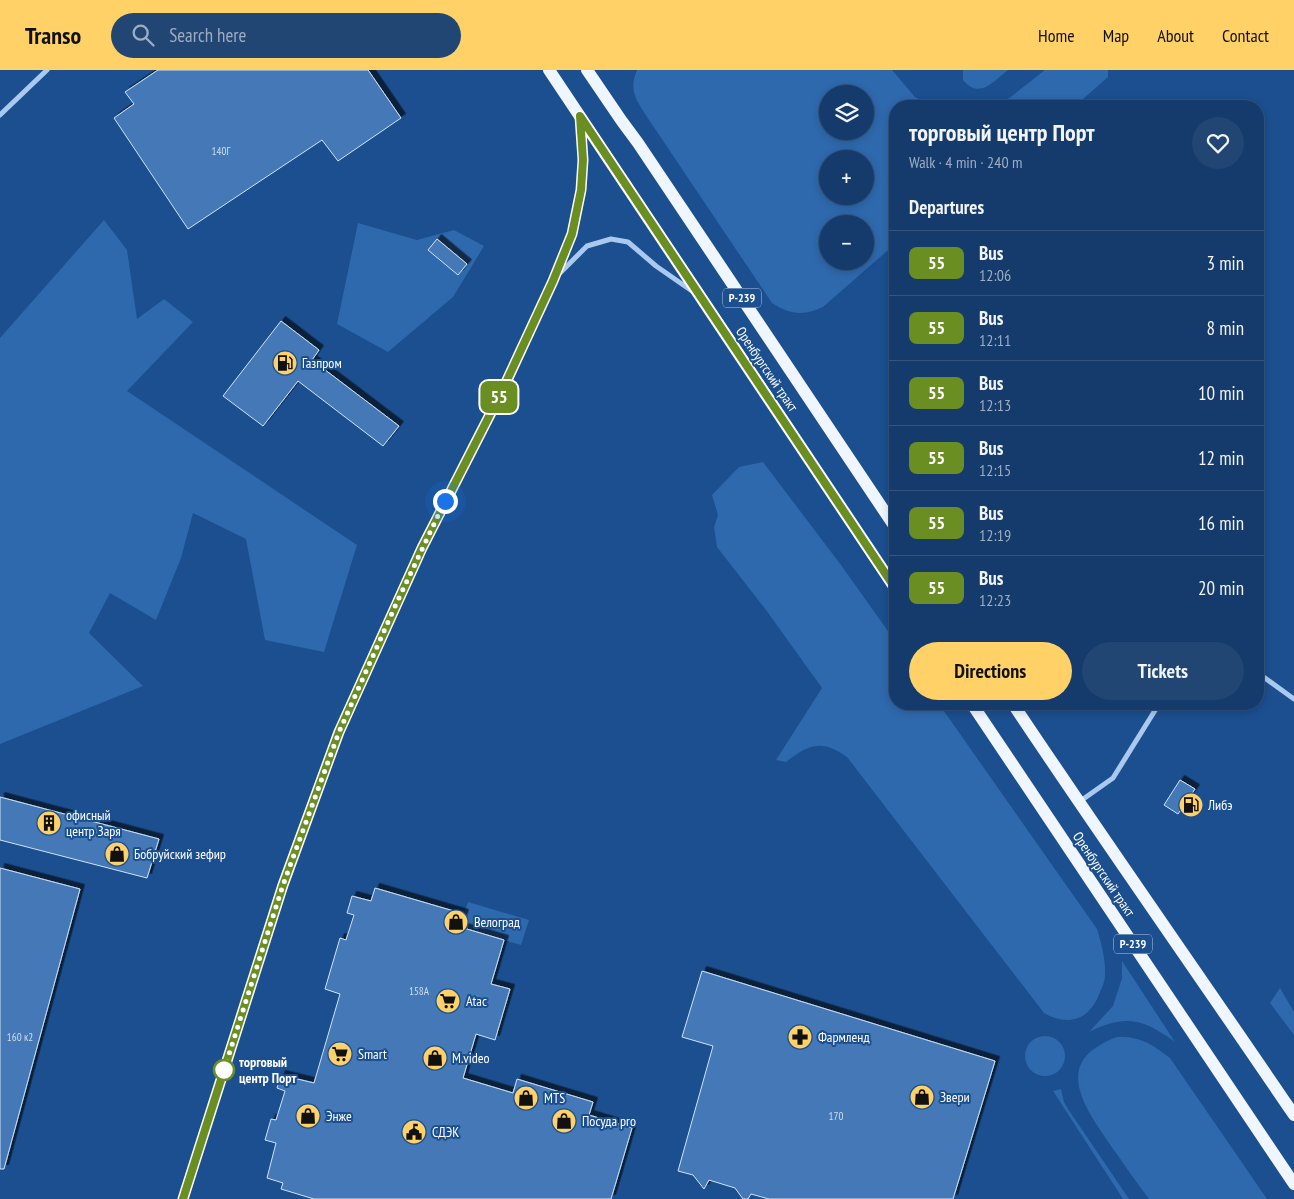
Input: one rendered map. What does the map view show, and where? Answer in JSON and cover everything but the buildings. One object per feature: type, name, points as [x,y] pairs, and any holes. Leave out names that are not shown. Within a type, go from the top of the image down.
[{"type":"main road","name":"Р-239","points":[[548,70],[580,116]]},
{"type":"main road","name":"Оренбургский тракт","points":[[587,70],[889,517]]},
{"type":"main road","name":"Оренбургский тракт","points":[[580,116],[889,579]]},
{"type":"main road","name":"Оренбургский тракт","points":[[976,710],[1294,1184]]},
{"type":"main road","name":"Оренбургский тракт","points":[[1017,710],[1078,802],[1200,975],[1294,1115]]},
{"type":"street","points":[[0,114],[47,70]]},
{"type":"street","points":[[183,1199],[283,885],[339,732],[422,548],[502,391],[553,281],[572,234],[581,190],[583,160],[580,116]]},
{"type":"street","points":[[553,281],[569,262],[587,246],[611,239],[628,242],[656,266],[701,297]]},
{"type":"street","points":[[1264,677],[1294,698]]},
{"type":"street","points":[[1078,802],[1113,778],[1156,710]]},
{"type":"shaded area","points":[[637,70],[892,70],[915,97],[922,100],[889,100],[889,249],[874,262],[874,215],[819,215],[819,270],[865,270],[823,307],[816,310],[797,313],[785,310],[772,303],[641,108],[633,88]]},
{"type":"shaded area","points":[[963,70],[1008,70],[981,89],[969,86],[963,80]]},
{"type":"shaded area","points":[[1045,70],[1108,70],[1108,77],[1082,100],[1007,100]]},
{"type":"shaded area","points":[[104,220],[127,250],[137,319],[164,299],[193,322],[127,391],[357,545],[324,652],[265,640],[246,539],[193,513],[181,558],[156,620],[110,593],[89,633],[143,686],[0,744],[0,338]]},
{"type":"shaded area","points":[[358,223],[417,240],[454,230],[484,246],[453,297],[388,352],[337,324]]},
{"type":"shaded area","points":[[763,462],[841,565],[889,633],[889,710],[943,710],[1097,929],[1104,957],[1105,978],[1098,997],[1082,1016],[1068,1020],[1052,1017],[1044,1013],[847,757],[830,748],[816,746],[802,751],[786,762],[776,760],[822,688],[766,610],[717,547],[714,527],[718,515],[712,495],[739,467]]},
{"type":"shaded area","points":[[468,902],[529,920],[521,945],[460,927]]},
{"type":"shaded area","points":[[1122,961],[1175,1042],[1153,1028],[1134,1022],[1114,1023],[1089,1032],[1113,1006],[1122,978]]},
{"type":"shaded area","points":[[1280,988],[1294,1012],[1294,1035],[1270,1003]]},
{"type":"shaded area","points":[[1049,1036],[1056,1039],[1062,1045],[1065,1056],[1064,1064],[1056,1073],[1049,1076],[1041,1076],[1034,1073],[1026,1064],[1025,1052],[1028,1045],[1037,1037]]},
{"type":"shaded area","points":[[1117,1037],[1132,1038],[1145,1042],[1170,1058],[1267,1199],[1149,1199],[1088,1111],[1082,1098],[1079,1084],[1079,1071],[1083,1060],[1094,1049]]},
{"type":"shaded area","points":[[1061,1089],[1068,1109],[1129,1199],[1123,1199],[1053,1091]]},
{"type":"bus line","name":"55","points":[[183,1199],[283,885],[339,732],[422,548],[502,391],[553,281],[572,234],[581,190],[583,160],[580,116],[889,579]]},
{"type":"place","name":"Газпром","points":[[285,363]]},
{"type":"place","name":"Либэ","points":[[1191,805]]},
{"type":"place","name":"офисный центр Заря","points":[[49,823]]},
{"type":"place","name":"Бобруйский зефир","points":[[117,854]]},
{"type":"place","name":"Велоград","points":[[456,922]]},
{"type":"place","name":"Atac","points":[[448,1001]]},
{"type":"place","name":"Фармленд","points":[[800,1037]]},
{"type":"place","name":"Smart","points":[[340,1054]]},
{"type":"place","name":"M.video","points":[[435,1058]]},
{"type":"place","name":"торговый центр Порт","points":[[224,1070]]},
{"type":"place","name":"Звери","points":[[922,1097]]},
{"type":"place","name":"MTS","points":[[526,1098]]},
{"type":"place","name":"Энже","points":[[308,1116]]},
{"type":"place","name":"Посуда pro","points":[[564,1121]]},
{"type":"place","name":"СДЭК","points":[[414,1132]]},
{"type":"route","points":[[224,1070],[283,885],[339,732],[397,602],[445,501]]}]
